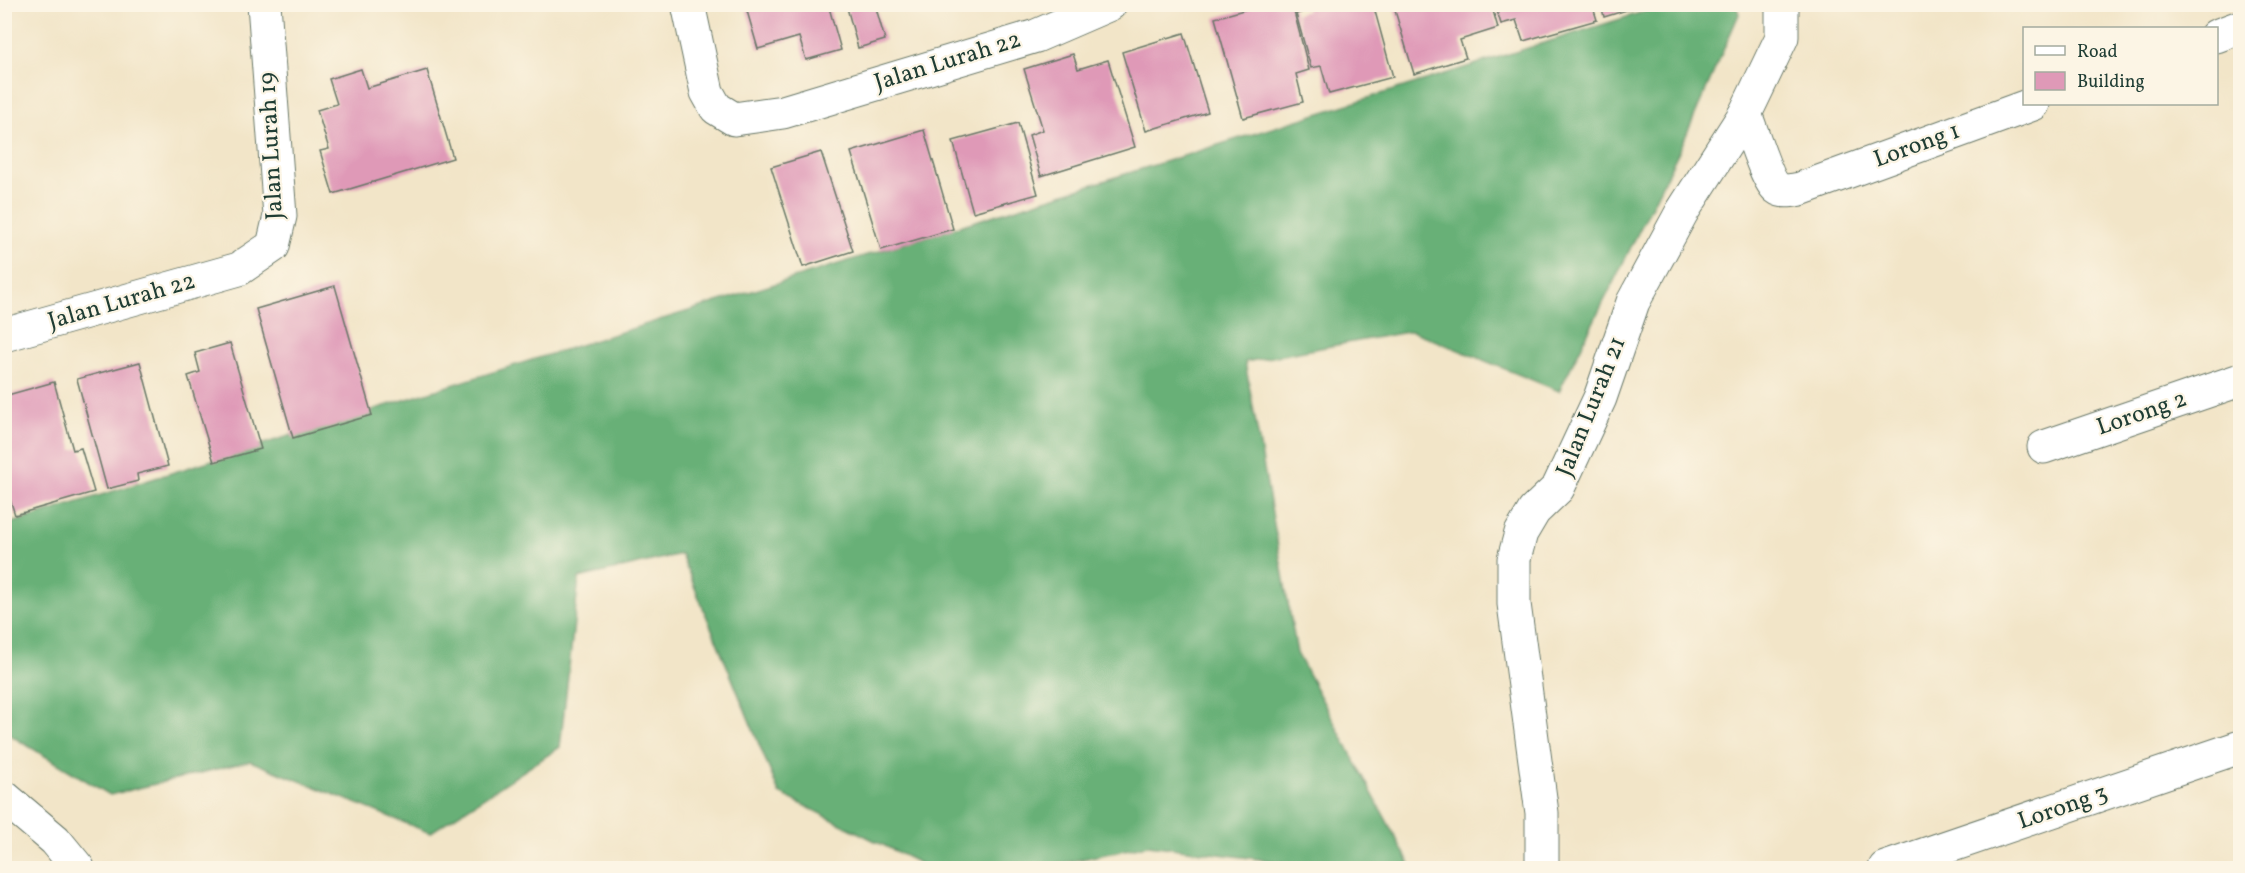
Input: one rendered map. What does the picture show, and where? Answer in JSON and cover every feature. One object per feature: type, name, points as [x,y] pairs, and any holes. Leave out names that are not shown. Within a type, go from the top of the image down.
[{"type":"street","name":"Jalan Lurah 19","points":[[239,268],[273,246],[280,216],[264,4]]},
{"type":"street","name":"Jalan Lurah 22","points":[[688,4],[707,92],[716,108],[734,119],[783,112],[1036,36],[1110,4]]},
{"type":"street","name":"Jalan Lurah 21","points":[[1542,868],[1542,813],[1514,604],[1514,559],[1521,533],[1534,512],[1558,488],[1600,398],[1633,302],[1682,212],[1745,114],[1782,37],[1782,4]]},
{"type":"street","points":[[2218,36],[2241,27]]},
{"type":"street","name":"Lorong 1","points":[[1745,114],[1768,177],[1777,188],[1784,190],[1800,189],[2030,105]]},
{"type":"street","name":"Jalan Lurah 22","points":[[4,335],[239,268]]},
{"type":"street","name":"Lorong 2","points":[[2044,447],[2241,380]]},
{"type":"street","name":"Lorong 3","points":[[1885,868],[2241,747]]},
{"type":"street","points":[[4,797],[55,840],[78,868]]},
{"type":"green space","points":[[1665,5],[1736,5],[1739,14],[1681,147],[1559,391],[1412,331],[1245,362],[1297,653],[1412,868],[1327,868],[1148,845],[1040,868],[929,868],[779,793],[681,554],[579,578],[560,747],[430,833],[250,761],[110,795],[5,732],[5,525]]},
{"type":"building","points":[[727,4],[741,4],[741,5],[728,9]]},
{"type":"building","points":[[745,4],[828,4],[841,50],[806,60],[799,37],[758,49]]},
{"type":"building","points":[[846,4],[886,4],[876,8],[885,40],[858,48]]},
{"type":"building","points":[[960,4],[982,4],[982,5],[962,11]]},
{"type":"building","points":[[1265,4],[1292,4],[1309,70],[1296,74],[1303,102],[1243,118],[1215,18]]},
{"type":"building","points":[[1305,4],[1373,4],[1393,77],[1329,94],[1321,66],[1311,68],[1296,14],[1307,11]]},
{"type":"building","points":[[1393,4],[1491,4],[1498,28],[1460,40],[1466,58],[1414,74]]},
{"type":"building","points":[[1495,4],[1592,4],[1597,20],[1523,41],[1516,20],[1501,24]]},
{"type":"building","points":[[1601,4],[1643,4],[1643,5],[1604,17]]},
{"type":"building","points":[[1184,33],[1208,112],[1146,131],[1122,52]]},
{"type":"building","points":[[1073,54],[1078,69],[1108,60],[1135,147],[1041,176],[1029,135],[1043,130],[1024,69]]},
{"type":"building","points":[[361,69],[367,88],[427,70],[453,158],[333,194],[320,151],[329,149],[317,110],[337,104],[329,79]]},
{"type":"building","points":[[1018,123],[1038,194],[973,212],[953,141]]},
{"type":"building","points":[[924,130],[953,229],[881,250],[851,152]]},
{"type":"building","points":[[821,152],[853,251],[803,267],[771,167]]},
{"type":"building","points":[[335,286],[372,415],[293,438],[256,309]]},
{"type":"building","points":[[230,343],[261,449],[214,462],[188,376],[200,372],[195,353]]},
{"type":"building","points":[[140,362],[168,466],[137,474],[138,481],[107,489],[77,379]]},
{"type":"building","points":[[54,382],[73,450],[81,448],[94,492],[15,515],[4,480],[4,396]]}]
